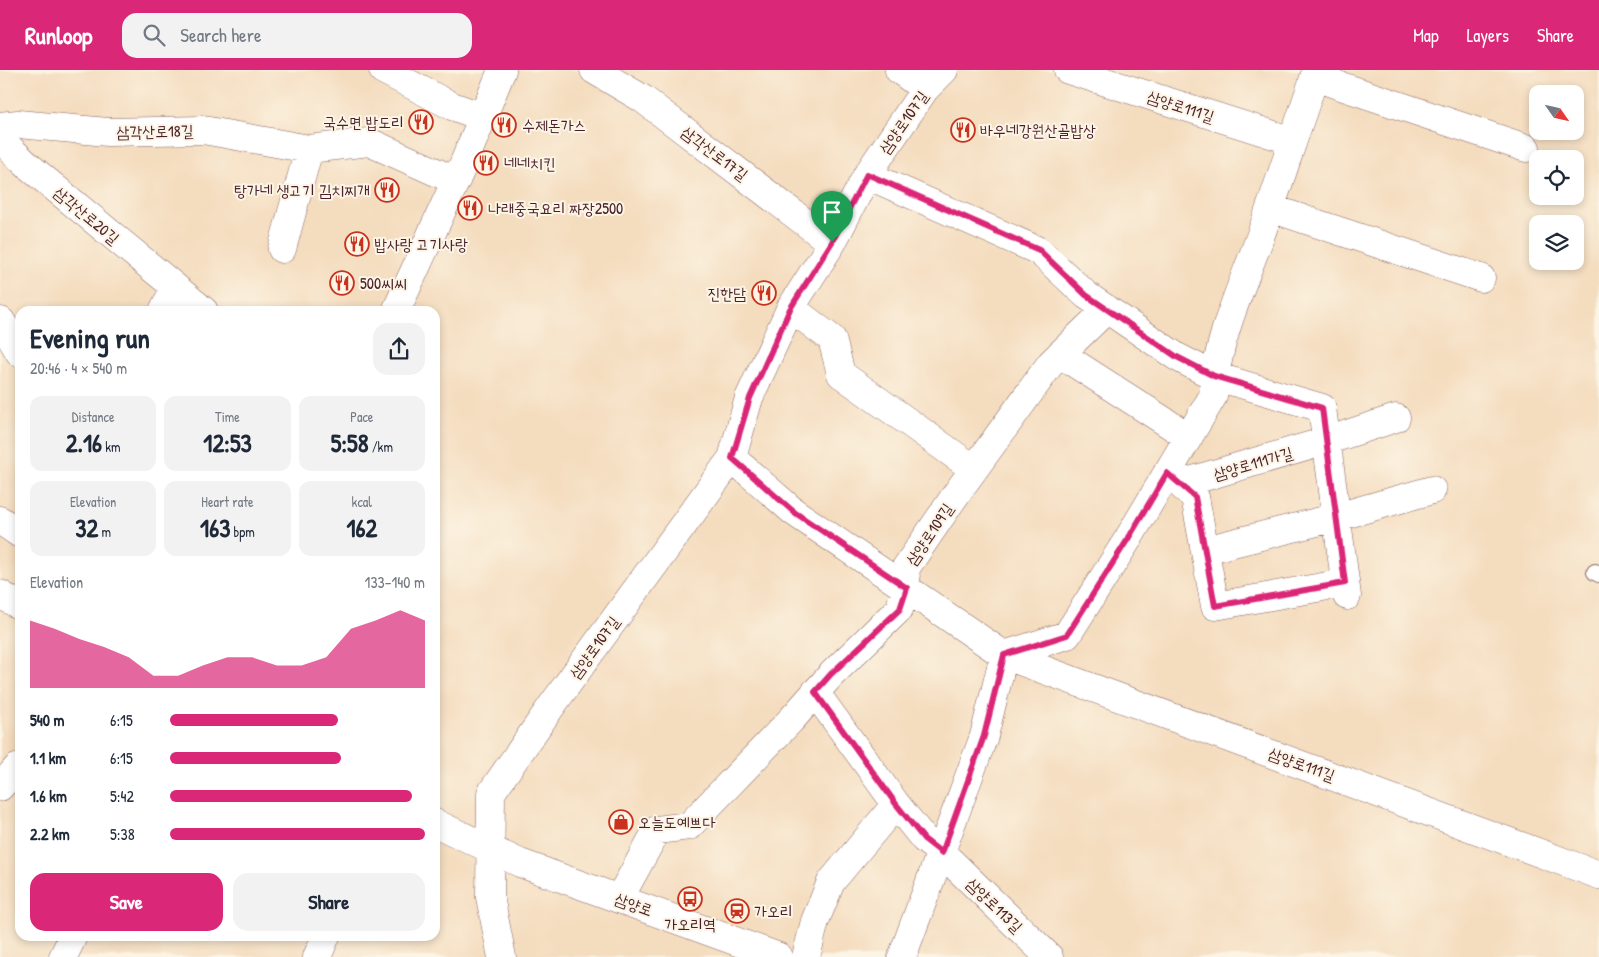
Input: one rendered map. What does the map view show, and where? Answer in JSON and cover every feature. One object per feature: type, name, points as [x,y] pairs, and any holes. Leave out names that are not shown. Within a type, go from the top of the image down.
[{"type":"street","points":[[383,70],[452,106],[483,117]]},
{"type":"street","points":[[398,306],[456,181],[502,70]]},
{"type":"street","name":"삼각산로17길","points":[[594,70],[643,99],[832,242]]},
{"type":"street","points":[[899,70],[925,89]]},
{"type":"street","name":"삼양로107길","points":[[490,849],[492,794],[553,704],[732,458],[750,398],[791,308],[832,242],[867,174],[925,89],[944,70]]},
{"type":"street","name":"삼양로111길","points":[[1068,70],[1293,141]]},
{"type":"street","points":[[1004,655],[1067,635],[1128,539],[1174,478],[1189,437],[1213,396],[1214,376],[1221,345],[1315,74],[1526,148]]},
{"type":"street","name":"삼각산로18길","points":[[0,126],[18,124],[108,132],[203,130],[309,149],[369,142],[456,181]]},
{"type":"street","name":"삼각산로20길","points":[[0,139],[169,300],[188,306]]},
{"type":"street","points":[[282,249],[309,149]]},
{"type":"street","points":[[867,174],[1039,250],[1086,295],[1177,357],[1214,376],[1322,408],[1346,590],[1215,606],[1195,497],[1174,478]]},
{"type":"street","points":[[1270,208],[1481,278]]},
{"type":"street","points":[[791,308],[832,339],[840,374],[974,469]]},
{"type":"street","name":"삼양로109길","points":[[619,899],[657,830],[689,826],[791,720],[831,674],[900,609],[907,588],[905,569],[974,469],[1051,363],[1107,309]]},
{"type":"street","points":[[1,321],[15,345]]},
{"type":"street","points":[[1060,354],[1189,437]]},
{"type":"street","name":"삼양로111가길","points":[[1174,478],[1326,441],[1396,418]]},
{"type":"street","points":[[732,458],[794,512],[1004,655]]},
{"type":"street","points":[[1204,550],[1336,517],[1432,490]]},
{"type":"street","points":[[0,594],[15,603]]},
{"type":"street","points":[[902,957],[984,736],[1004,655]]},
{"type":"street","name":"삼양로111길","points":[[1004,655],[1599,875]]},
{"type":"street","points":[[815,692],[896,804],[924,839],[942,853]]},
{"type":"street","points":[[0,787],[15,771]]},
{"type":"street","points":[[806,957],[815,921],[831,882],[896,804]]},
{"type":"street","name":"삼양로","points":[[440,825],[520,863],[778,957]]},
{"type":"street","points":[[490,849],[490,896],[502,957]]},
{"type":"street","name":"삼양로113길","points":[[942,853],[1048,957]]},
{"type":"street","points":[[63,957],[71,941]]},
{"type":"street","points":[[317,957],[324,941]]},
{"type":"place","name":"국수면 밥도리","points":[[421,122]]},
{"type":"place","name":"수제돈가스","points":[[504,125]]},
{"type":"place","name":"바우네강원산골밥상","points":[[963,130]]},
{"type":"place","name":"네네치킨","points":[[486,163]]},
{"type":"place","name":"탕가네 생고기 김치찌개","points":[[387,190]]},
{"type":"place","name":"나래중국요리 짜장2500","points":[[470,208]]},
{"type":"place","name":"밥사랑 고기사랑","points":[[357,244]]},
{"type":"place","name":"500씨씨","points":[[342,283]]},
{"type":"place","name":"진한담","points":[[764,293]]},
{"type":"place","name":"오늘도예쁘다","points":[[621,822]]},
{"type":"place","name":"가오리역","points":[[690,899]]},
{"type":"place","name":"가오리","points":[[737,911]]},
{"type":"route","points":[[867,174],[1039,250],[1086,295],[1177,357],[1214,376],[1322,408],[1345,583],[1215,606],[1195,497],[1167,473],[1067,635],[1004,655],[984,736],[942,853],[924,839],[896,804],[815,692],[831,674],[900,609],[907,588],[794,512],[732,458],[750,398],[790,309],[832,242],[867,174]]}]
